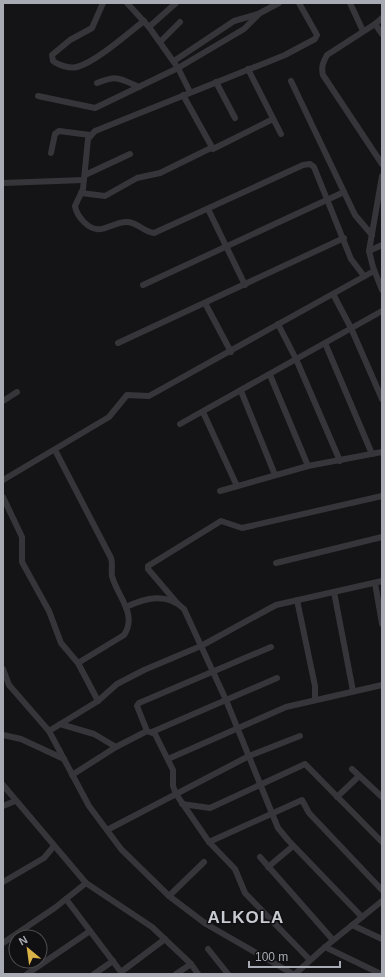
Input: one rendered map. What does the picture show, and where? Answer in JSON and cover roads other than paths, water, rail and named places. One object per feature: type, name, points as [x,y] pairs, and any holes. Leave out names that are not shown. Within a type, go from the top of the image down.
[{"type":"street","points":[[102,3],[92,28],[70,40],[52,55],[53,61],[73,68],[82,65],[94,58],[144,21]]},
{"type":"street","points":[[127,3],[150,27],[174,61],[190,92]]},
{"type":"street","points":[[150,27],[176,3]]},
{"type":"street","points":[[174,61],[234,21],[260,13],[279,3]]},
{"type":"street","points":[[299,3],[316,37],[285,55],[190,92],[95,131],[90,135],[88,139],[85,178],[81,193],[76,201],[76,210],[85,223],[98,230],[126,222],[134,223],[147,232],[154,233],[306,164],[314,167],[344,238],[351,259],[364,276]]},
{"type":"street","points":[[350,3],[363,31]]},
{"type":"street","points":[[38,96],[95,108],[178,68],[244,29],[260,13]]},
{"type":"street","points":[[382,18],[327,55],[323,61],[322,69],[323,75],[382,164]]},
{"type":"street","points":[[160,42],[180,22]]},
{"type":"street","points":[[375,24],[382,34]]},
{"type":"street","points":[[248,69],[281,134]]},
{"type":"street","points":[[97,83],[118,78],[139,87]]},
{"type":"street","points":[[291,81],[358,220],[372,235]]},
{"type":"street","points":[[216,82],[235,118]]},
{"type":"street","points":[[183,95],[212,148]]},
{"type":"street","points":[[81,193],[105,196],[137,178],[160,173],[212,148],[215,149],[273,119]]},
{"type":"street","points":[[51,153],[55,134],[59,131],[90,135]]},
{"type":"street","points":[[3,183],[85,178],[130,154]]},
{"type":"street","points":[[382,176],[369,251],[374,271],[382,290]]},
{"type":"street","points":[[143,285],[344,192]]},
{"type":"street","points":[[208,209],[245,285]]},
{"type":"street","points":[[118,343],[344,238]]},
{"type":"street","points":[[369,251],[382,245]]},
{"type":"street","points":[[3,480],[109,417],[127,395],[149,396],[231,352],[374,271]]},
{"type":"street","points":[[333,294],[351,328],[382,399]]},
{"type":"street","points":[[205,303],[231,352]]},
{"type":"street","points":[[180,424],[382,311]]},
{"type":"street","points":[[278,324],[296,359],[340,461]]},
{"type":"street","points":[[325,343],[372,454]]},
{"type":"street","points":[[270,375],[308,466]]},
{"type":"street","points":[[241,391],[275,475]]},
{"type":"street","points":[[3,401],[17,392]]},
{"type":"street","points":[[203,412],[237,486]]},
{"type":"street","points":[[55,450],[111,558],[112,576],[126,607],[129,620],[124,635],[78,663]]},
{"type":"street","points":[[220,490],[308,466],[382,452]]},
{"type":"street","points":[[362,917],[293,846],[278,828],[259,785],[238,728],[187,613],[177,604],[148,569],[148,566],[221,521],[242,528],[382,496]]},
{"type":"street","points":[[3,497],[22,537],[22,562],[49,611],[61,643],[78,663],[98,701]]},
{"type":"street","points":[[276,563],[382,538]]},
{"type":"street","points":[[49,731],[98,701],[117,684],[144,670],[201,646],[276,605],[382,582]]},
{"type":"street","points":[[375,583],[382,624]]},
{"type":"street","points":[[334,592],[353,691]]},
{"type":"street","points":[[126,607],[152,598],[177,604]]},
{"type":"street","points":[[297,600],[315,686],[315,699]]},
{"type":"street","points":[[271,646],[137,705],[150,732],[168,759],[174,773],[173,786],[182,804],[209,842],[236,869],[245,893],[310,960]]},
{"type":"street","points":[[3,669],[9,685],[49,731],[89,806],[121,849],[169,896],[206,924],[294,974],[333,940],[382,901]]},
{"type":"street","points":[[72,775],[116,747],[276,678]]},
{"type":"street","points":[[168,759],[286,706],[382,684]]},
{"type":"street","points":[[60,724],[94,734],[116,747]]},
{"type":"street","points":[[3,735],[20,739],[64,760]]},
{"type":"street","points":[[107,830],[249,756],[300,736]]},
{"type":"street","points":[[182,804],[210,808],[305,764],[382,842]]},
{"type":"street","points":[[352,769],[382,797]]},
{"type":"street","points":[[337,797],[359,776]]},
{"type":"street","points":[[3,786],[86,883],[152,927],[191,964],[198,974]]},
{"type":"street","points":[[209,842],[302,800],[309,813],[382,890]]},
{"type":"street","points":[[3,806],[15,801]]},
{"type":"street","points":[[3,882],[44,858],[54,846]]},
{"type":"street","points":[[268,867],[293,846]]},
{"type":"street","points":[[260,857],[333,940]]},
{"type":"street","points":[[169,896],[204,862]]},
{"type":"street","points":[[3,943],[66,899],[86,883]]},
{"type":"street","points":[[66,899],[121,972],[165,939]]},
{"type":"street","points":[[352,925],[382,938]]},
{"type":"street","points":[[27,974],[90,931]]},
{"type":"street","points":[[325,947],[381,974]]},
{"type":"street","points":[[208,949],[228,974]]},
{"type":"street","points":[[94,974],[113,961]]},
{"type":"street","points":[[176,974],[191,964]]},
{"type":"district","name":"ALKOLA","points":[[246,917]]}]
